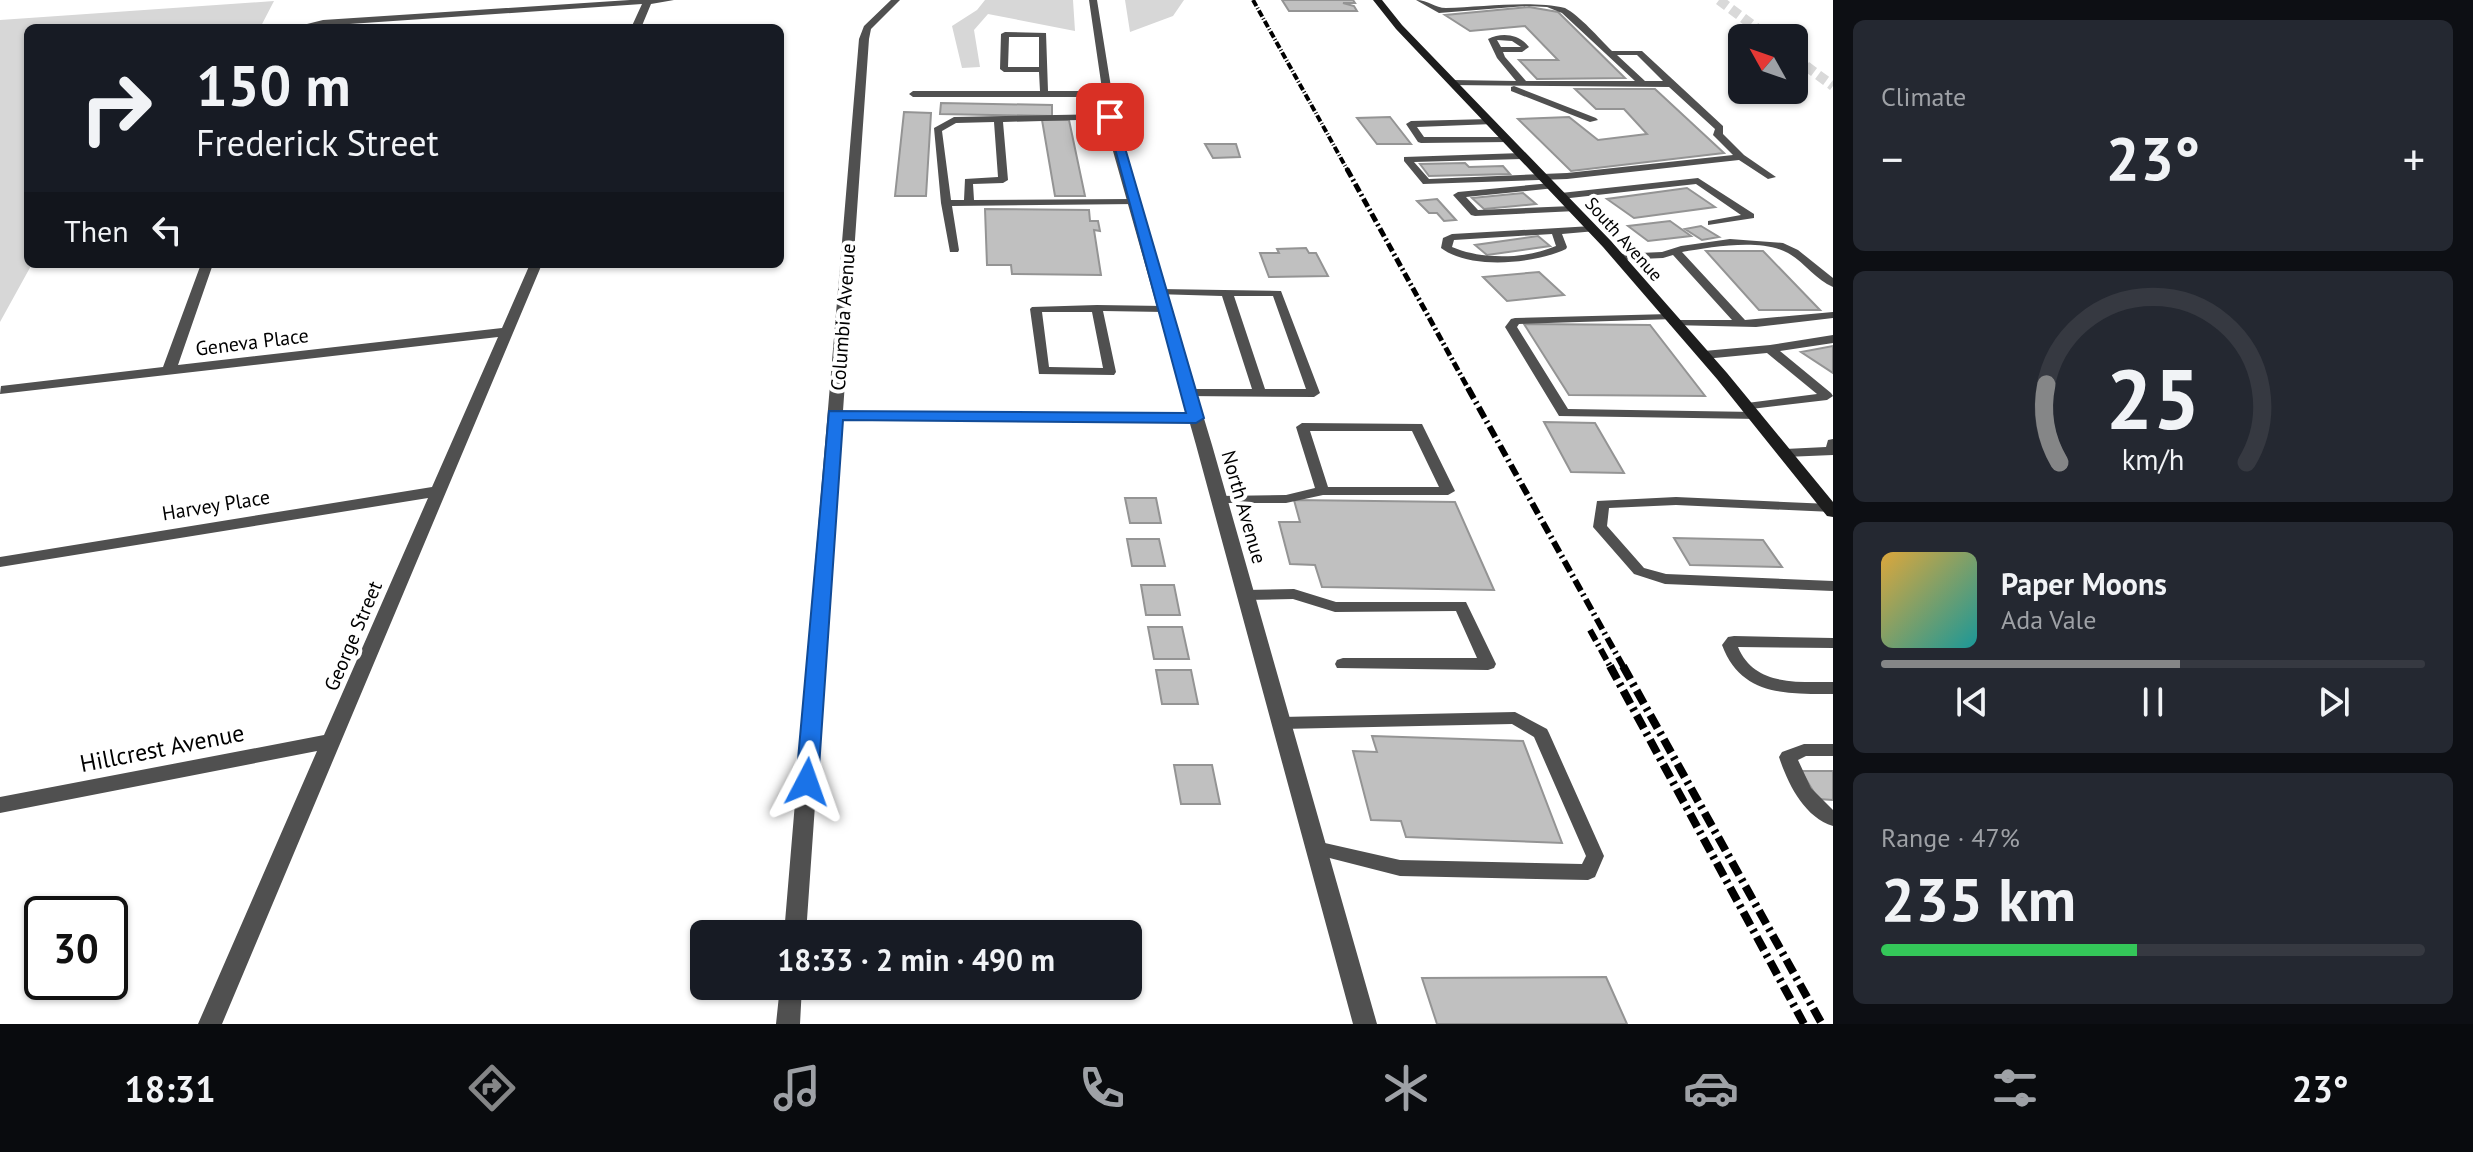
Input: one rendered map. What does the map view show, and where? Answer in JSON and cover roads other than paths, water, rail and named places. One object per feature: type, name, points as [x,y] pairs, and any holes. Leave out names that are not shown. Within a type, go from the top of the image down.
[{"type":"main road","name":"South Avenue","points":[[1377,0],[1618,257],[1704,355],[1831,510]]},
{"type":"street","points":[[324,24],[670,0]]},
{"type":"street","name":"Columbia Avenue","points":[[796,920],[864,39],[867,28],[896,0]]},
{"type":"street","name":"North Avenue","points":[[1093,0],[1110,117],[1365,1024]]},
{"type":"street","points":[[638,24],[648,1]]},
{"type":"street","points":[[169,371],[206,268]]},
{"type":"street","name":"George Street","points":[[210,1024],[534,268]]},
{"type":"street","name":"Geneva Place","points":[[1,390],[506,332]]},
{"type":"street","points":[[835,415],[1196,418]]},
{"type":"street","name":"Harvey Place","points":[[0,562],[439,491]]},
{"type":"street","name":"Hillcrest Avenue","points":[[0,805],[333,741]]},
{"type":"street","points":[[788,1024],[790,1000]]},
{"type":"lane","points":[[1420,0],[1439,11],[1548,5],[1565,11],[1643,84]]},
{"type":"lane","points":[[1044,70],[1004,69],[1005,34],[1043,35],[1044,70],[1044,94]]},
{"type":"lane","points":[[1498,49],[1515,85],[1593,120]]},
{"type":"lane","points":[[1611,53],[1639,53],[1720,128],[1718,135],[1741,157],[1771,177]]},
{"type":"lane","points":[[1452,83],[1671,84]]},
{"type":"lane","points":[[913,94],[1105,94]]},
{"type":"lane","points":[[954,250],[937,130],[954,120],[1110,117]]},
{"type":"lane","points":[[969,203],[968,181],[1003,180],[998,118]]},
{"type":"lane","points":[[1490,122],[1411,124],[1421,140],[1506,140]]},
{"type":"lane","points":[[1522,156],[1407,159],[1426,182],[1567,176],[1741,157]]},
{"type":"lane","points":[[1561,196],[1698,181],[1750,216],[1712,223]]},
{"type":"lane","points":[[1551,186],[1458,195],[1475,213],[1572,209]]},
{"type":"lane","points":[[946,203],[1133,202]]},
{"type":"lane","points":[[1555,230],[1562,247],[1549,253],[1470,258],[1446,248],[1447,240],[1452,237],[1555,230],[1592,229]]},
{"type":"lane","points":[[1618,257],[1663,255],[1730,242],[1779,245],[1794,252],[1833,284]]},
{"type":"lane","points":[[1675,251],[1742,324]]},
{"type":"lane","points":[[1227,293],[1260,394]]},
{"type":"lane","points":[[1097,308],[1110,372],[1043,371],[1036,309],[1097,308],[1227,293],[1277,293],[1314,393],[1189,393]]},
{"type":"lane","points":[[1770,349],[1827,396],[1751,412],[1564,413],[1511,327],[1515,321],[1673,320],[1742,324],[1789,322],[1833,315]]},
{"type":"lane","points":[[1704,355],[1833,339]]},
{"type":"lane","points":[[1219,500],[1286,499],[1323,491],[1448,491],[1417,427],[1302,427],[1323,491]]},
{"type":"lane","points":[[1785,453],[1832,451],[1833,443]]},
{"type":"lane","points":[[1831,510],[1676,501],[1602,504],[1600,527],[1639,571],[1665,579],[1833,586]]},
{"type":"lane","points":[[1245,595],[1294,594],[1335,607],[1461,606],[1488,664],[1343,664]]},
{"type":"lane","points":[[1833,643],[1755,639],[1734,641],[1730,645],[1741,666],[1760,681],[1790,688],[1833,688]]},
{"type":"lane","points":[[1281,723],[1515,718],[1541,733],[1595,856],[1588,872],[1400,868],[1316,848]]},
{"type":"lane","points":[[1833,750],[1804,750],[1788,757],[1793,776],[1814,807],[1833,819]]},
{"type":"tunnel","points":[[1719,0],[1751,24]]},
{"type":"tunnel","points":[[1808,67],[1833,86]]},
{"type":"railway","points":[[1253,0],[1348,171]]},
{"type":"railway","points":[[1347,169],[1469,390]]},
{"type":"railway","points":[[1468,388],[1624,668]]},
{"type":"railway","points":[[1590,630],[1611,668]]},
{"type":"railway","points":[[1610,666],[1804,1024]]},
{"type":"railway","points":[[1623,666],[1822,1024]]}]
